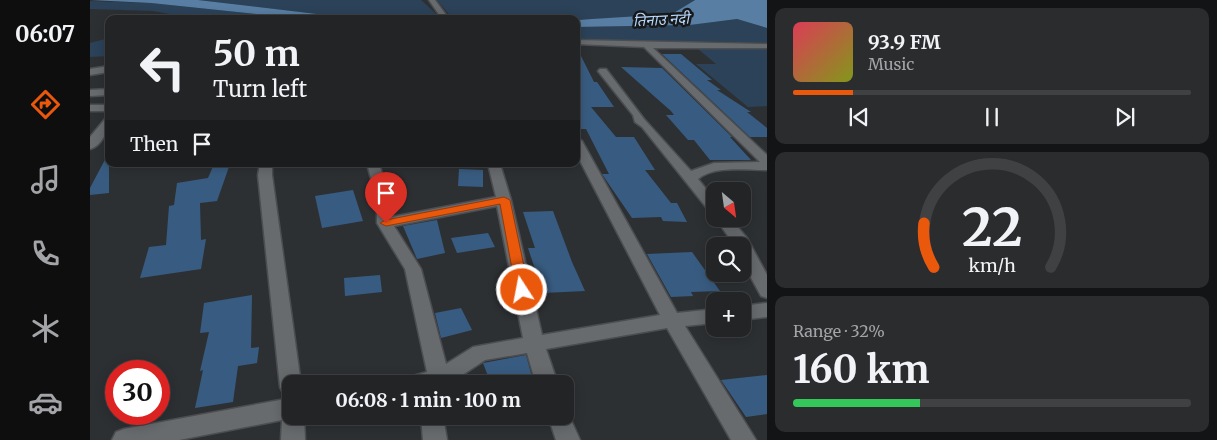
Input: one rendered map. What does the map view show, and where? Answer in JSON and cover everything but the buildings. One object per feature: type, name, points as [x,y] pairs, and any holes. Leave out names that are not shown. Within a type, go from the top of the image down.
[{"type":"street","points":[[432,0],[443,15]]},
{"type":"street","points":[[580,42],[767,46]]},
{"type":"street","points":[[646,45],[767,164]]},
{"type":"street","points":[[90,72],[105,70]]},
{"type":"street","points":[[603,71],[638,115],[639,120],[646,125],[706,198]]},
{"type":"street","points":[[91,94],[105,92]]},
{"type":"street","points":[[90,108],[105,108]]},
{"type":"street","points":[[90,145],[105,127]]},
{"type":"street","points":[[580,148],[672,320],[744,440]]},
{"type":"street","points":[[691,179],[706,168],[767,164]]},
{"type":"street","points":[[266,167],[265,175],[289,375]]},
{"type":"street","points":[[374,167],[384,200],[386,223],[413,268],[438,375]]},
{"type":"street","points":[[495,167],[504,200],[533,345],[544,375]]},
{"type":"street","points":[[386,223],[504,200]]},
{"type":"street","points":[[730,228],[738,238],[767,292]]},
{"type":"street","points":[[751,312],[767,310]]},
{"type":"street","points":[[448,375],[480,353],[672,320],[706,317]]},
{"type":"street","points":[[124,440],[282,410]]},
{"type":"street","points":[[292,440],[293,425]]},
{"type":"street","points":[[431,425],[435,440]]},
{"type":"street","points":[[562,425],[568,440]]},
{"type":"shaded area","points":[[198,0],[421,0],[438,15],[325,15]]},
{"type":"shaded area","points":[[437,0],[695,0],[672,14],[610,19],[580,19],[580,15],[450,15]]},
{"type":"shaded area","points":[[90,1],[151,3],[266,15],[171,15],[153,11],[90,9]]},
{"type":"shaded area","points":[[737,19],[767,28],[767,43],[580,41],[580,27],[689,25]]},
{"type":"shaded area","points":[[105,39],[105,56],[90,57],[90,43]]},
{"type":"shaded area","points":[[767,47],[767,106],[748,107],[696,64],[716,64],[698,49]]},
{"type":"water","points":[[90,0],[198,0],[325,15],[266,15],[151,3]]},
{"type":"water","name":"तिनाउ नदी","points":[[695,0],[767,0],[767,28],[737,19],[690,25],[580,27],[580,20],[672,14]]},
{"type":"route","points":[[386,223],[504,200],[522,290]]}]
